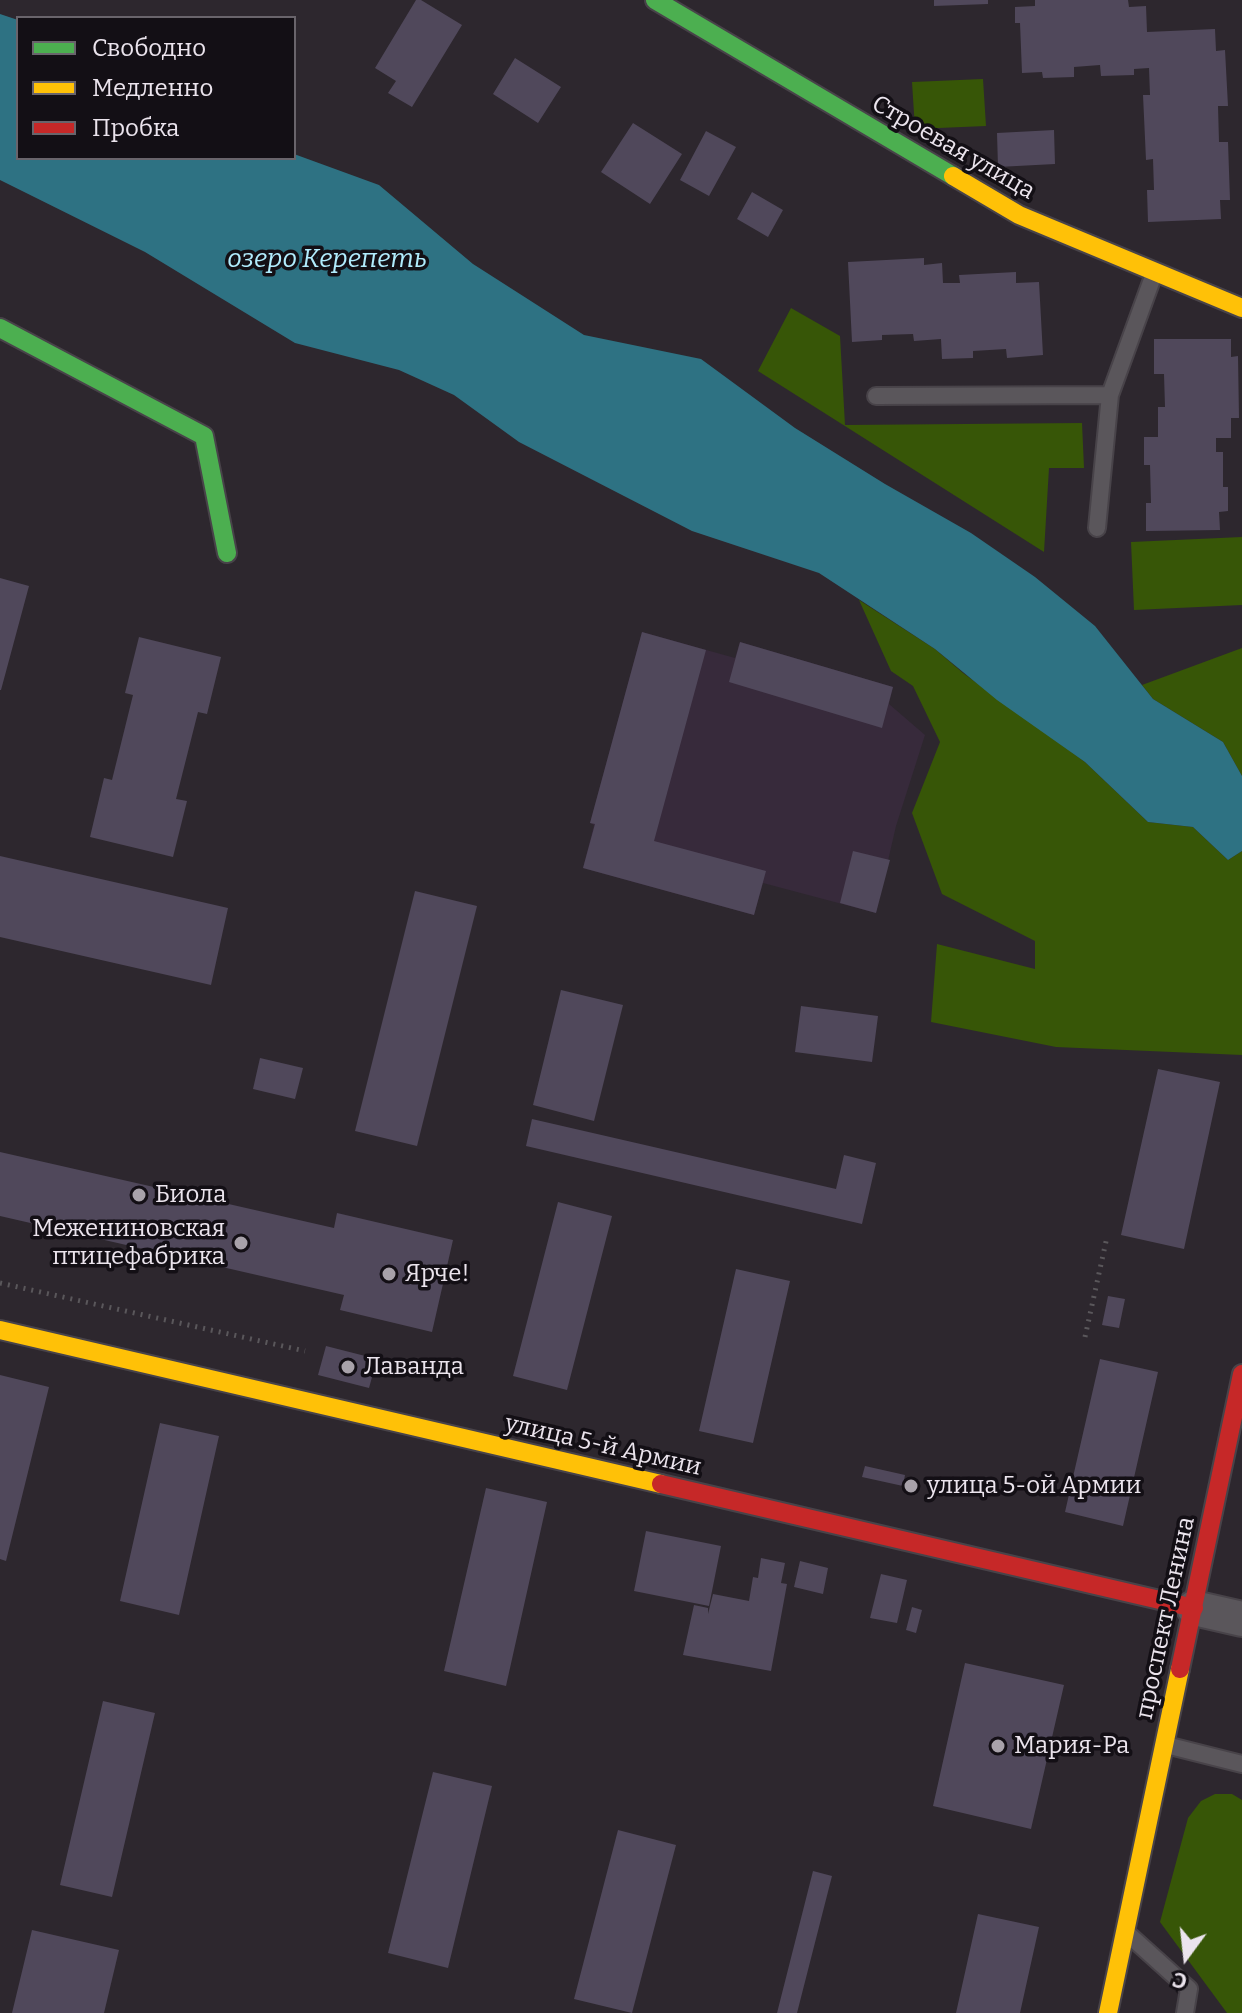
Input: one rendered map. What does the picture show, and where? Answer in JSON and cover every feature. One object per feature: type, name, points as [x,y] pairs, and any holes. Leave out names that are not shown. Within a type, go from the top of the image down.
[{"type":"main road","name":"Строевая улица","points":[[655,0],[1019,215],[1242,308]]},
{"type":"main road","points":[[0,328],[204,436],[227,553]]},
{"type":"main road","name":"улица 5-й Армии","points":[[0,1330],[1194,1608]]},
{"type":"main road","name":"проспект Ленина","points":[[1108,2013],[1242,1374]]},
{"type":"street","points":[[1194,1608],[1242,1619]]},
{"type":"lane","points":[[1097,528],[1110,395],[1155,271]]},
{"type":"lane","points":[[876,396],[1110,395]]},
{"type":"lane","points":[[1164,1744],[1242,1764]]},
{"type":"lane","points":[[1124,1929],[1189,1989],[1185,2013]]},
{"type":"path","points":[[1085,1337],[1107,1237]]},
{"type":"path","points":[[0,1283],[305,1351]]},
{"type":"shaded area","points":[[642,632],[735,658],[740,642],[893,687],[889,704],[925,735],[896,826],[876,913],[763,883],[754,915],[583,868],[594,825],[590,823]]},
{"type":"green space","points":[[983,79],[986,126],[915,129],[912,82]]},
{"type":"green space","points":[[791,308],[840,336],[845,425],[1082,423],[1084,468],[1049,468],[1044,552],[758,371]]},
{"type":"green space","points":[[1242,537],[1242,605],[1134,610],[1131,542]]},
{"type":"green space","points":[[859,600],[935,649],[1085,762],[1148,822],[1193,827],[1228,860],[1242,851],[1242,1055],[1056,1047],[931,1022],[937,944],[1035,969],[1035,941],[942,894],[912,813],[940,742],[913,686],[891,671]]},
{"type":"green space","points":[[1242,648],[1242,776],[1223,742],[1153,699],[1142,685]]},
{"type":"green space","points":[[1215,1794],[1232,1794],[1242,1800],[1242,2013],[1227,2013],[1160,1922],[1188,1818],[1201,1801]]},
{"type":"water","name":"озеро Керепеть","points":[[0,14],[16,19],[16,160],[296,160],[296,155],[379,185],[473,264],[584,335],[701,359],[795,428],[971,533],[1035,577],[1095,626],[1153,699],[1223,742],[1242,776],[1242,851],[1228,860],[1193,827],[1148,822],[1085,762],[997,700],[935,649],[819,573],[692,531],[519,442],[454,395],[399,370],[295,343],[145,252],[0,180]]},
{"type":"building","points":[[416,0],[462,25],[412,107],[388,93],[396,81],[375,68]]},
{"type":"building","points":[[934,0],[988,0],[988,4],[934,6]]},
{"type":"building","points":[[1035,0],[1128,0],[1129,7],[1146,6],[1147,32],[1215,29],[1216,51],[1225,50],[1228,106],[1218,106],[1219,142],[1228,142],[1230,200],[1220,200],[1221,219],[1148,222],[1147,190],[1154,190],[1153,159],[1146,160],[1143,95],[1150,95],[1149,68],[1134,69],[1134,75],[1101,76],[1100,65],[1074,67],[1074,77],[1043,78],[1042,72],[1022,73],[1020,23],[1015,23],[1015,7],[1035,6]]},
{"type":"building","points":[[515,58],[561,87],[538,123],[493,94]]},
{"type":"building","points":[[633,123],[682,154],[650,204],[601,172]]},
{"type":"building","points":[[1054,130],[1055,164],[998,167],[997,133]]},
{"type":"building","points":[[706,131],[736,147],[709,196],[680,180]]},
{"type":"building","points":[[752,192],[783,210],[768,237],[737,219]]},
{"type":"building","points":[[924,258],[924,265],[942,263],[943,283],[960,283],[959,275],[1016,272],[1016,283],[1039,282],[1043,355],[1007,358],[1006,349],[973,351],[973,358],[942,359],[941,339],[914,341],[913,334],[882,335],[882,340],[852,342],[848,262]]},
{"type":"building","points":[[1154,339],[1231,339],[1231,357],[1238,356],[1239,418],[1231,418],[1231,438],[1216,438],[1216,452],[1223,452],[1223,487],[1228,487],[1228,511],[1219,512],[1220,530],[1146,531],[1146,503],[1151,503],[1150,465],[1144,465],[1144,437],[1158,437],[1158,407],[1165,407],[1164,374],[1154,374]]},
{"type":"building","points":[[0,578],[29,586],[1,690],[0,690]]},
{"type":"building","points":[[642,632],[706,650],[654,841],[766,871],[754,915],[583,868],[595,824],[590,823]]},
{"type":"building","points":[[139,637],[221,657],[207,714],[198,712],[176,799],[187,801],[173,857],[90,837],[104,778],[112,780],[133,695],[125,693]]},
{"type":"building","points":[[740,642],[893,687],[882,728],[729,682]]},
{"type":"building","points":[[853,851],[890,860],[876,913],[840,903]]},
{"type":"building","points":[[0,856],[228,908],[211,985],[0,937]]},
{"type":"building","points":[[415,891],[477,906],[417,1146],[355,1131]]},
{"type":"building","points":[[561,990],[623,1005],[594,1121],[533,1105]]},
{"type":"building","points":[[801,1006],[878,1016],[872,1062],[795,1052]]},
{"type":"building","points":[[260,1058],[303,1068],[295,1099],[253,1089]]},
{"type":"building","points":[[1158,1069],[1220,1082],[1184,1249],[1121,1235]]},
{"type":"building","points":[[532,1119],[836,1189],[844,1155],[876,1163],[862,1224],[526,1146]]},
{"type":"building","points":[[0,1152],[334,1228],[337,1213],[453,1240],[432,1332],[340,1310],[344,1295],[0,1216]]},
{"type":"building","points":[[558,1202],[612,1216],[567,1390],[513,1376]]},
{"type":"building","points":[[736,1269],[790,1281],[753,1443],[699,1431]]},
{"type":"building","points":[[1108,1296],[1125,1299],[1119,1328],[1102,1325]]},
{"type":"building","name":"Лаванда","points":[[326,1346],[377,1359],[369,1388],[318,1375]]},
{"type":"building","points":[[1100,1359],[1158,1372],[1123,1526],[1065,1512]]},
{"type":"building","points":[[0,1375],[49,1387],[6,1561],[0,1559]]},
{"type":"building","points":[[160,1423],[219,1436],[179,1615],[120,1601]]},
{"type":"building","points":[[865,1466],[905,1475],[903,1486],[862,1477]]},
{"type":"building","points":[[486,1488],[547,1502],[506,1686],[444,1671]]},
{"type":"building","points":[[646,1531],[721,1546],[709,1606],[634,1591]]},
{"type":"building","points":[[761,1558],[785,1563],[781,1583],[787,1584],[771,1671],[683,1655],[694,1605],[708,1608],[708,1614],[713,1594],[749,1601],[753,1577],[758,1578]]},
{"type":"building","points":[[800,1561],[828,1568],[823,1594],[794,1587]]},
{"type":"building","points":[[881,1574],[907,1580],[897,1623],[870,1618]]},
{"type":"building","points":[[912,1607],[922,1610],[916,1633],[906,1630]]},
{"type":"building","name":"Мария-Ра","points":[[965,1663],[1064,1685],[1031,1829],[933,1806]]},
{"type":"building","points":[[103,1701],[155,1713],[112,1897],[60,1885]]},
{"type":"building","points":[[433,1772],[492,1786],[448,1968],[388,1953]]},
{"type":"building","points":[[618,1830],[676,1845],[632,2013],[574,1999]]},
{"type":"building","points":[[813,1871],[832,1876],[797,2013],[777,2013]]},
{"type":"building","points":[[978,1914],[1039,1927],[1020,2013],[956,2013]]},
{"type":"building","points":[[32,1930],[119,1950],[104,2013],[12,2013]]},
{"type":"traffic: fast","points":[[655,0],[953,176]]},
{"type":"traffic: fast","points":[[0,328],[204,436],[227,553]]},
{"type":"traffic: slow","points":[[953,176],[1019,215],[1242,308]]},
{"type":"traffic: slow","points":[[0,1330],[661,1484]]},
{"type":"traffic: slow","points":[[1108,2013],[1180,1669]]},
{"type":"traffic: jam","points":[[1180,1669],[1242,1374]]},
{"type":"traffic: jam","points":[[661,1484],[1194,1608]]},
{"type":"place","name":"Биола","points":[[139,1195]]},
{"type":"place","name":"Межениновская птицефабрика","points":[[241,1243]]},
{"type":"place","name":"Ярче!","points":[[389,1274]]},
{"type":"place","name":"Лаванда","points":[[348,1367]]},
{"type":"place","name":"улица 5-ой Армии","points":[[911,1486]]},
{"type":"place","name":"Мария-Ра","points":[[998,1746]]}]
